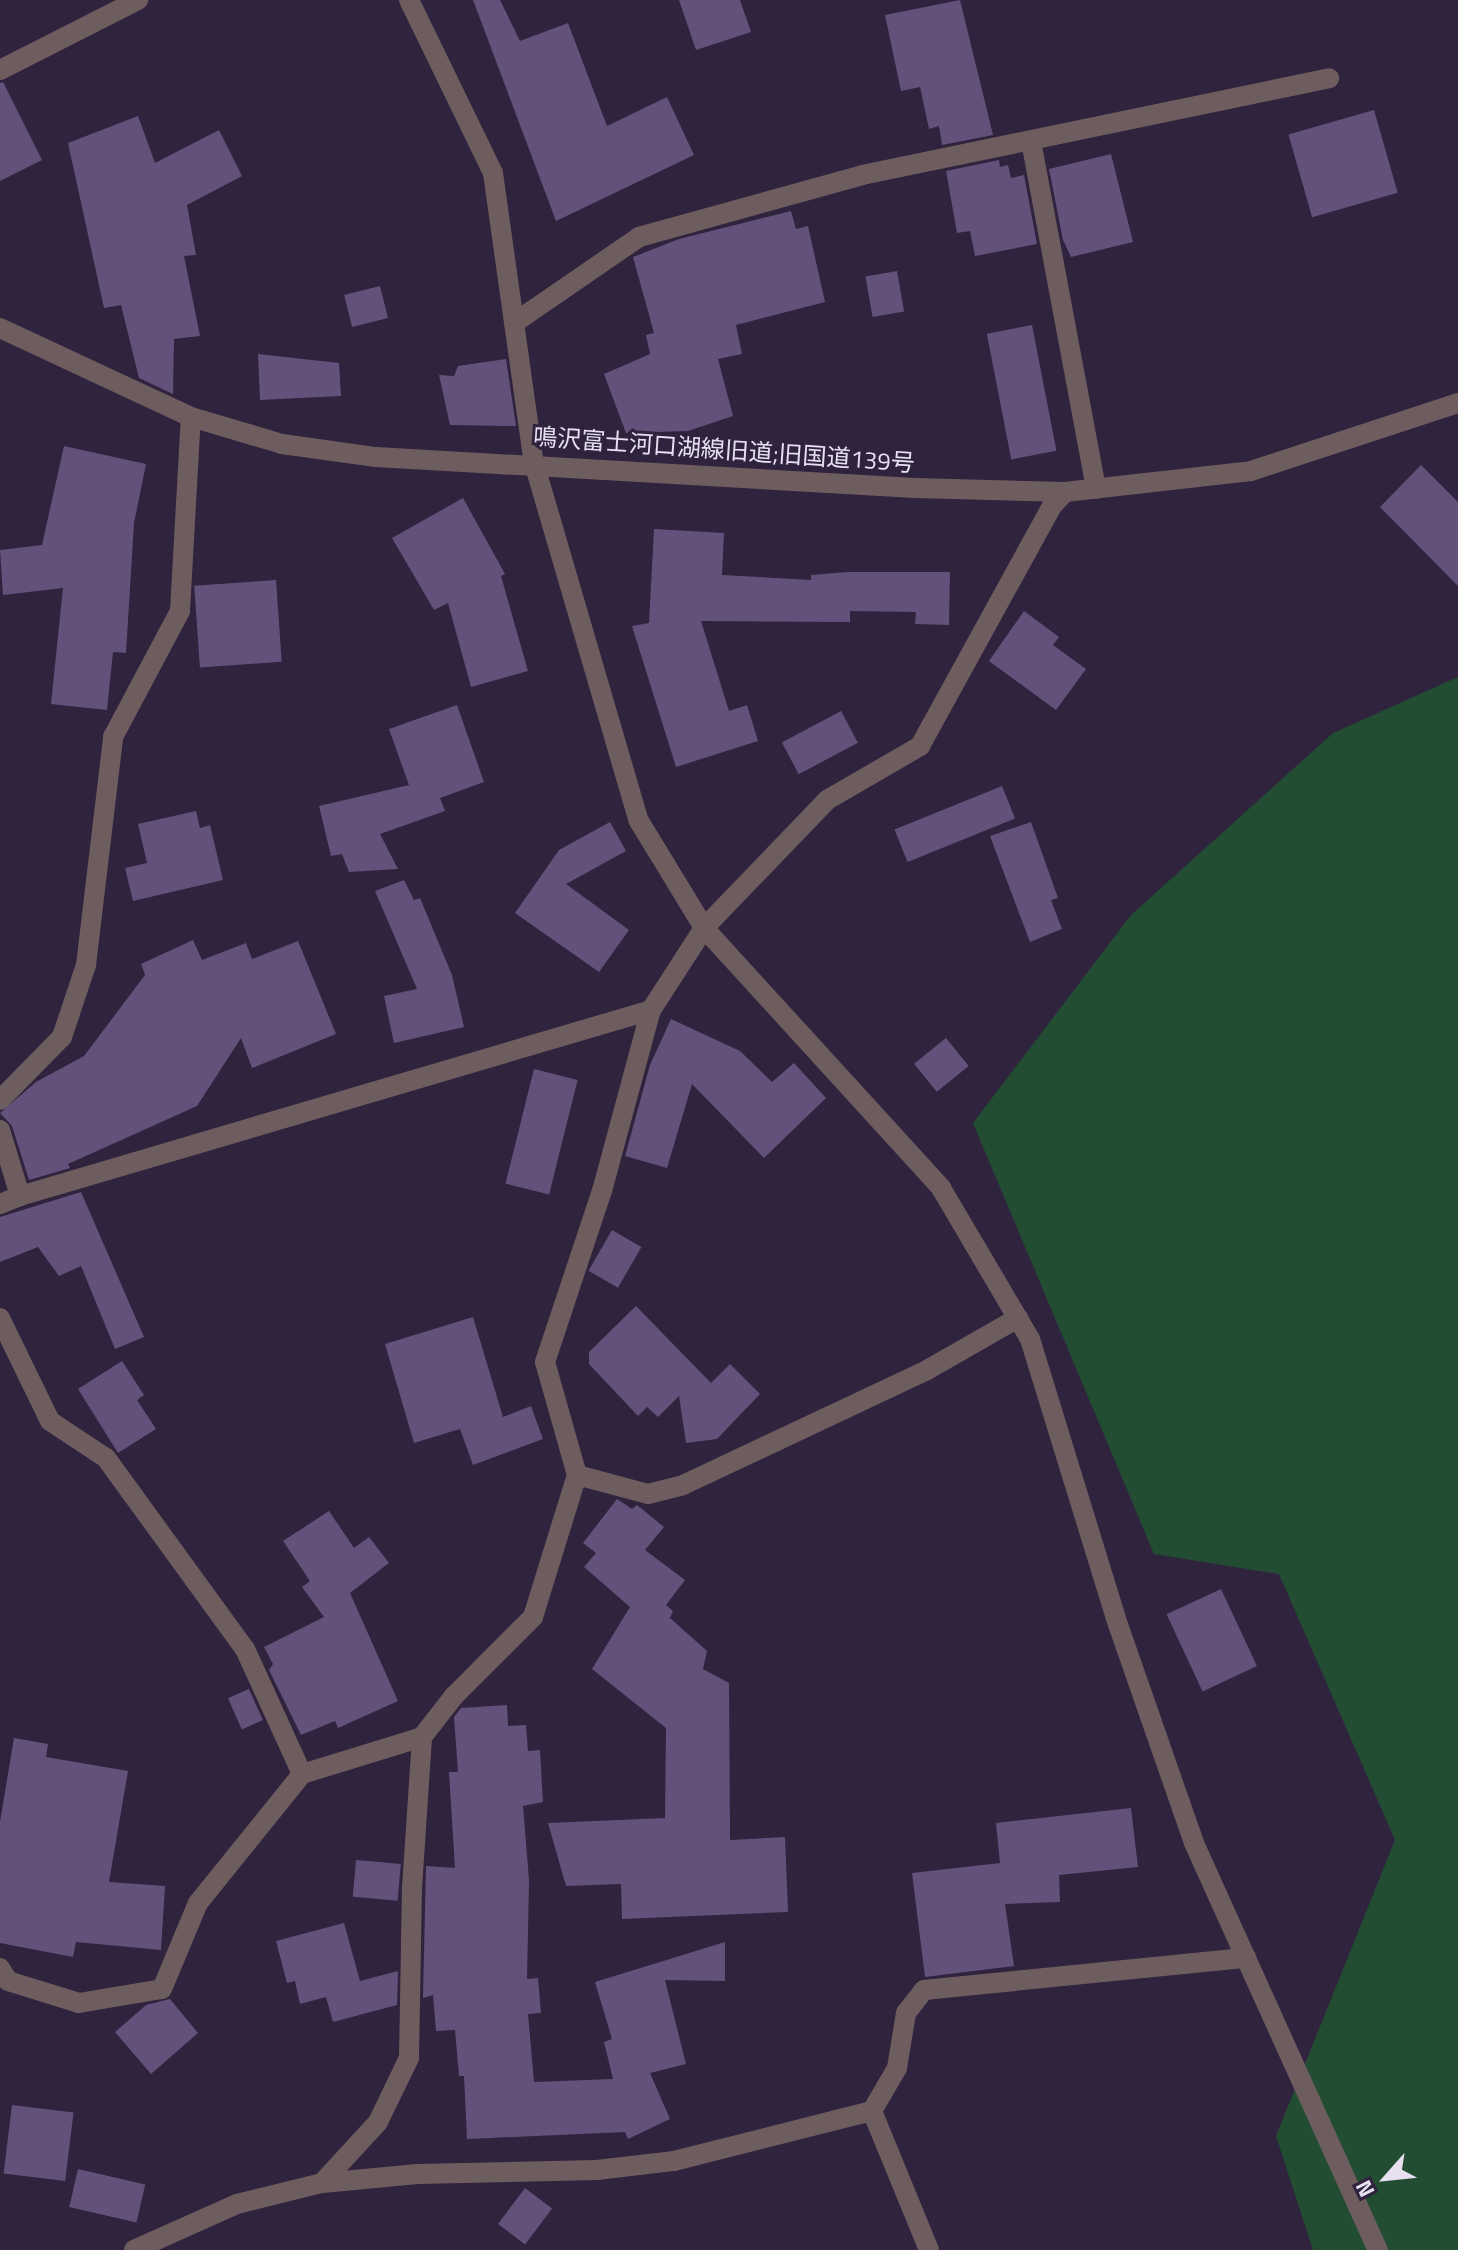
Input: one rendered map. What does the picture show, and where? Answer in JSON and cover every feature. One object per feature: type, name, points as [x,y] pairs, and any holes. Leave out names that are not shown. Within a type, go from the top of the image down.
[{"type":"street","points":[[0,70],[138,0]]},
{"type":"street","points":[[409,0],[493,173],[534,463],[639,821],[704,928],[941,1188],[1030,1339],[1115,1616],[1194,1843],[1378,2250]]},
{"type":"street","points":[[514,323],[639,237],[862,175],[1329,78]]},
{"type":"street","points":[[1031,141],[1096,489]]},
{"type":"street","name":"鳴沢富士河口湖線旧道;旧国道139号","points":[[0,328],[191,417],[282,444],[376,457],[1065,492],[1251,471],[1458,403]]},
{"type":"street","points":[[0,1100],[62,1037],[86,965],[113,737],[180,611],[191,417]]},
{"type":"street","points":[[322,2183],[378,2122],[409,2058],[412,1888],[422,1737],[454,1696],[533,1617],[577,1475],[545,1362],[602,1191],[651,1010],[704,928],[827,800],[920,746],[1052,506],[1065,492]]},
{"type":"street","points":[[0,1204],[651,1010]]},
{"type":"street","points":[[0,1130],[20,1196]]},
{"type":"street","points":[[0,1318],[50,1421],[106,1458],[245,1649],[302,1774]]},
{"type":"street","points":[[577,1475],[648,1494],[683,1485],[927,1370],[1018,1318]]},
{"type":"street","points":[[0,1968],[8,1981],[79,2003],[162,1989],[198,1903],[302,1774],[422,1737]]},
{"type":"street","points":[[134,2250],[237,2204],[322,2183],[418,2174],[597,2170],[674,2161],[872,2111],[897,2068],[906,2013],[924,1990],[1246,1958]]},
{"type":"street","points":[[872,2111],[929,2250]]},
{"type":"green space","points":[[1458,677],[1458,2250],[1313,2250],[1276,2136],[1395,1840],[1279,1574],[1154,1554],[973,1123],[1131,915],[1333,733]]},
{"type":"building","points":[[473,0],[500,0],[520,41],[568,23],[607,126],[667,97],[694,155],[556,221]]},
{"type":"building","points":[[679,0],[740,0],[751,32],[696,50]]},
{"type":"building","points":[[960,0],[993,135],[942,145],[939,126],[929,129],[920,87],[901,91],[885,15]]},
{"type":"building","points":[[3,82],[42,160],[0,181],[0,83]]},
{"type":"building","points":[[1374,110],[1398,193],[1312,217],[1288,135]]},
{"type":"building","points":[[138,116],[155,163],[219,130],[242,176],[187,205],[196,255],[184,256],[200,336],[174,339],[173,394],[139,378],[121,305],[104,308],[68,143]]},
{"type":"building","points":[[1111,154],[1133,242],[1071,257],[1063,240],[1049,169]]},
{"type":"building","points":[[999,160],[1000,167],[1008,165],[1011,178],[1024,175],[1037,244],[975,256],[970,231],[957,233],[946,171]]},
{"type":"building","points":[[791,211],[796,229],[808,226],[825,302],[736,325],[742,354],[718,359],[733,416],[688,431],[626,433],[604,374],[650,354],[646,335],[654,333],[633,257],[679,239]]},
{"type":"building","points":[[897,271],[904,311],[873,317],[865,277]]},
{"type":"building","points":[[380,286],[388,318],[352,327],[344,295]]},
{"type":"building","points":[[1032,325],[1056,451],[1011,459],[987,334]]},
{"type":"building","points":[[258,354],[339,363],[341,396],[260,400]]},
{"type":"building","points":[[506,359],[516,426],[450,425],[439,375],[454,376],[458,366]]},
{"type":"building","points":[[64,446],[146,464],[134,523],[126,653],[113,652],[107,710],[51,704],[63,588],[3,595],[0,550],[42,545]]},
{"type":"building","points":[[1421,465],[1458,502],[1458,586],[1380,507]]},
{"type":"building","points":[[463,498],[505,574],[501,576],[528,671],[471,687],[448,603],[434,610],[392,538]]},
{"type":"building","points":[[654,529],[724,533],[722,575],[811,580],[811,575],[848,572],[950,572],[949,625],[915,624],[916,612],[850,611],[850,622],[701,621],[729,711],[747,705],[758,741],[676,767],[632,626],[649,623]]},
{"type":"building","points":[[276,580],[282,662],[200,668],[194,586]]},
{"type":"building","points":[[1024,611],[1059,637],[1053,645],[1086,669],[1056,710],[989,661]]},
{"type":"building","points":[[457,705],[484,782],[440,798],[445,811],[380,834],[398,869],[349,872],[342,854],[331,856],[319,806],[409,785],[389,729]]},
{"type":"building","points":[[841,711],[858,743],[799,774],[782,742]]},
{"type":"building","points":[[1002,786],[1015,818],[908,862],[894,829]]},
{"type":"building","points":[[196,811],[200,828],[210,825],[223,880],[133,901],[125,868],[147,863],[138,824]]},
{"type":"building","points":[[610,822],[626,851],[566,884],[629,930],[599,972],[515,913],[559,850]]},
{"type":"building","points":[[1031,822],[1058,898],[1051,900],[1062,929],[1030,942],[990,836]]},
{"type":"building","points":[[404,880],[414,900],[420,898],[452,975],[464,1027],[394,1043],[384,996],[417,989],[375,891]]},
{"type":"building","points":[[193,940],[202,960],[246,943],[252,959],[298,941],[336,1034],[252,1068],[241,1038],[197,1106],[68,1164],[70,1168],[29,1180],[12,1126],[0,1113],[36,1082],[84,1056],[145,975],[141,964]]},
{"type":"building","points":[[671,1019],[740,1051],[772,1082],[794,1063],[826,1098],[764,1158],[692,1084],[667,1168],[625,1156],[650,1065]]},
{"type":"building","points":[[946,1038],[969,1066],[937,1092],[914,1064]]},
{"type":"building","points":[[534,1069],[578,1080],[549,1194],[505,1183]]},
{"type":"building","points":[[81,1192],[144,1337],[115,1349],[81,1266],[59,1276],[38,1247],[0,1262],[0,1217]]},
{"type":"building","points":[[612,1230],[641,1247],[618,1288],[588,1271]]},
{"type":"building","points":[[636,1306],[711,1383],[730,1364],[760,1394],[717,1439],[686,1443],[679,1396],[658,1417],[647,1407],[638,1416],[589,1364],[589,1352]]},
{"type":"building","points":[[473,1317],[503,1417],[531,1406],[543,1439],[473,1465],[460,1429],[414,1443],[385,1344]]},
{"type":"building","points":[[122,1361],[144,1395],[137,1400],[156,1429],[118,1453],[78,1389]]},
{"type":"building","points":[[617,1499],[632,1509],[637,1505],[664,1527],[645,1550],[685,1580],[666,1605],[673,1611],[670,1618],[707,1651],[703,1669],[729,1683],[730,1840],[785,1837],[788,1912],[622,1919],[621,1884],[566,1886],[548,1823],[665,1818],[666,1728],[592,1669],[630,1607],[584,1567],[596,1553],[583,1543]]},
{"type":"building","points":[[329,1511],[354,1548],[369,1537],[389,1563],[350,1593],[398,1701],[338,1728],[335,1721],[301,1735],[269,1670],[273,1664],[264,1647],[324,1617],[302,1587],[310,1581],[283,1541]]},
{"type":"building","points":[[1221,1589],[1257,1666],[1203,1691],[1167,1614]]},
{"type":"building","points":[[249,1689],[263,1720],[242,1729],[228,1698]]},
{"type":"building","points":[[507,1705],[508,1726],[526,1725],[528,1751],[540,1750],[543,1802],[523,1806],[529,1880],[527,1979],[538,1978],[541,2013],[528,2014],[534,2082],[613,2079],[604,2042],[612,2039],[595,1982],[725,1942],[725,1981],[665,1980],[686,2064],[650,2073],[670,2119],[628,2139],[625,2132],[467,2139],[464,2076],[459,2076],[455,2030],[436,2031],[433,1995],[423,1998],[426,1866],[455,1868],[449,1772],[458,1772],[454,1717],[461,1708]]},
{"type":"building","points":[[14,1738],[48,1744],[46,1757],[128,1771],[109,1882],[165,1886],[161,1950],[76,1942],[73,1957],[0,1943],[0,1822]]},
{"type":"building","points":[[1131,1808],[1138,1867],[1059,1875],[1060,1902],[1005,1904],[1014,1966],[925,1977],[912,1873],[1000,1863],[996,1823]]},
{"type":"building","points":[[356,1860],[401,1864],[398,1901],[353,1897]]},
{"type":"building","points":[[344,1923],[360,1981],[398,1971],[397,2005],[333,2022],[326,1997],[300,2004],[295,1981],[287,1983],[276,1941]]},
{"type":"building","points":[[170,1999],[198,2033],[151,2074],[115,2032],[146,2005]]},
{"type":"building","points":[[12,2105],[74,2113],[65,2181],[4,2173]]},
{"type":"building","points":[[78,2169],[145,2185],[136,2223],[69,2207]]},
{"type":"building","points":[[525,2188],[552,2208],[525,2244],[498,2224]]}]
